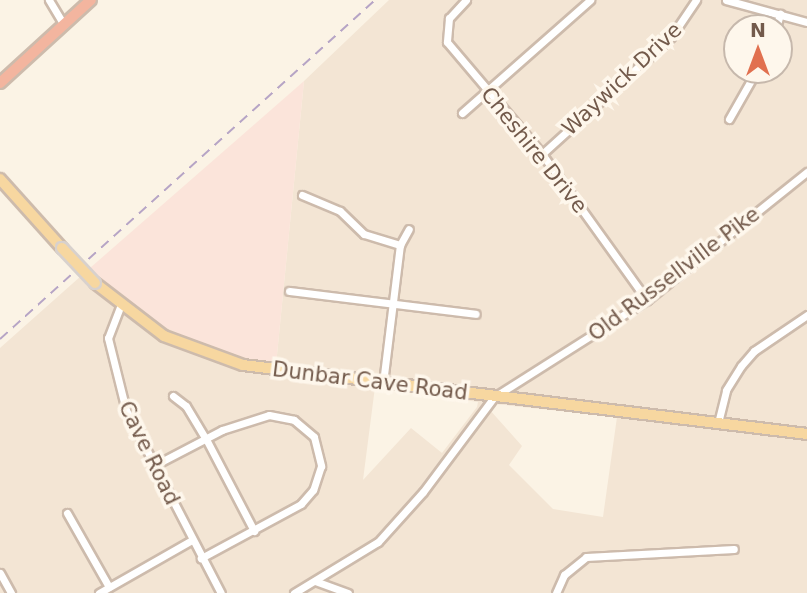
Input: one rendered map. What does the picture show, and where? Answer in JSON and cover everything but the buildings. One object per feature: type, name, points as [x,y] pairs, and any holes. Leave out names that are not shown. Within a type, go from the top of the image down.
[{"type":"highway","points":[[0,83],[91,0]]},
{"type":"main road","name":"Dunbar Cave Road","points":[[0,179],[120,307],[164,336],[214,357],[383,383],[807,434]]},
{"type":"street","points":[[49,0],[64,25]]},
{"type":"street","name":"Cheshire Drive","points":[[466,0],[449,18],[447,42],[542,154],[648,300]]},
{"type":"street","points":[[462,113],[590,0]]},
{"type":"street","name":"Waywick Drive","points":[[542,154],[671,37],[696,0]]},
{"type":"street","points":[[726,0],[780,14]]},
{"type":"street","points":[[729,119],[749,84]]},
{"type":"street","name":"Old Russellville Pike","points":[[294,593],[378,542],[423,492],[494,397],[648,300],[807,172]]},
{"type":"street","points":[[302,195],[340,211],[364,234],[400,245]]},
{"type":"street","points":[[383,383],[400,245],[409,229]]},
{"type":"street","points":[[289,292],[476,314]]},
{"type":"street","name":"Cave Road","points":[[120,307],[108,338],[113,372],[126,410],[220,593]]},
{"type":"street","points":[[718,423],[726,390],[741,366],[754,351],[805,319]]},
{"type":"street","points":[[173,396],[186,406],[206,439],[254,531]]},
{"type":"street","points":[[156,465],[206,439],[269,415],[294,420],[314,438],[321,466],[313,490],[288,514],[201,558]]},
{"type":"street","points":[[67,513],[109,587]]},
{"type":"street","points":[[99,593],[192,540]]},
{"type":"street","points":[[556,593],[564,575],[586,557],[734,549]]},
{"type":"street","points":[[0,573],[11,593]]},
{"type":"street","points":[[315,581],[348,593]]},
{"type":"shaded area","points":[[389,0],[807,0],[807,593],[0,593],[0,348],[90,268],[119,297],[153,321],[276,365],[304,81]],"holes":[[[375,387],[478,402],[442,453],[411,428],[363,480]],[[495,404],[617,417],[603,517],[553,509],[509,465],[522,446],[489,409]]]},
{"type":"shaded area","points":[[304,81],[276,365],[217,353],[153,321],[119,297],[90,268]]},
{"type":"railway","points":[[0,339],[375,0]]}]
